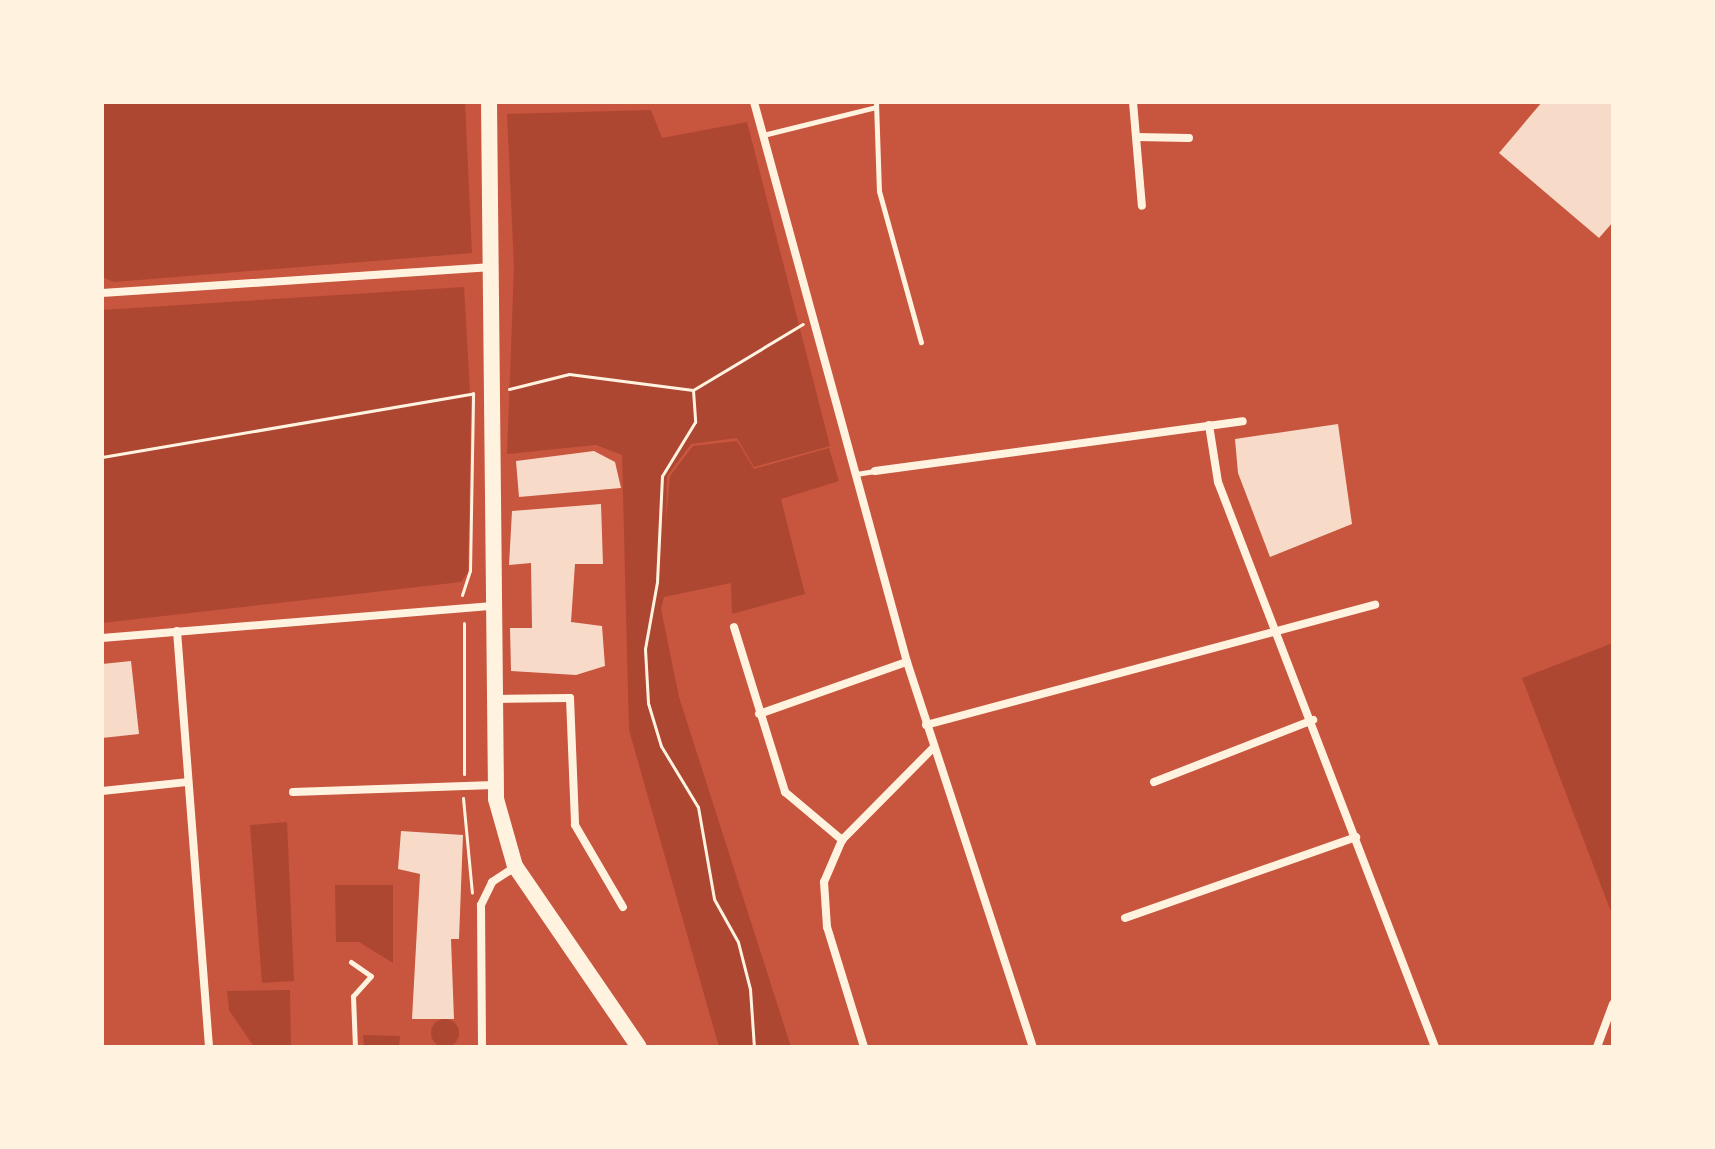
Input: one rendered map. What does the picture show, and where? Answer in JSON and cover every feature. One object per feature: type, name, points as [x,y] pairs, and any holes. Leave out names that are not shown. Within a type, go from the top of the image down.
[{"type":"main road","points":[[489,102],[494,267],[494,785],[515,866],[639,1047]]},
{"type":"street","points":[[754,102],[907,662],[1033,1047]]},
{"type":"street","points":[[1133,102],[1142,206]]},
{"type":"street","points":[[1136,137],[1189,138]]},
{"type":"street","points":[[102,293],[494,267]]},
{"type":"street","points":[[875,471],[1243,421]]},
{"type":"street","points":[[1209,425],[1218,482],[1281,631],[1435,1047]]},
{"type":"street","points":[[926,725],[1375,605]]},
{"type":"street","points":[[102,638],[493,606]]},
{"type":"street","points":[[734,627],[785,792],[842,840]]},
{"type":"street","points":[[177,631],[209,1047]]},
{"type":"street","points":[[759,714],[907,662]]},
{"type":"street","points":[[493,699],[570,698],[575,825],[623,907]]},
{"type":"street","points":[[1154,782],[1313,720]]},
{"type":"street","points":[[864,1047],[822,905],[842,840],[933,748]]},
{"type":"street","points":[[102,791],[187,782]]},
{"type":"street","points":[[293,792],[494,785]]},
{"type":"street","points":[[1125,918],[1356,837]]},
{"type":"street","points":[[482,1047],[481,905],[492,882],[515,866]]},
{"type":"street","points":[[1597,1047],[1613,1004]]},
{"type":"lane","points":[[763,135],[876,104],[879,191],[921,342]]},
{"type":"lane","points":[[856,474],[875,471]]},
{"type":"lane","points":[[351,962],[371,976],[353,996],[355,1047]]},
{"type":"path","points":[[501,389],[569,374],[693,390],[814,321]]},
{"type":"path","points":[[693,390],[695,422],[662,476],[657,582],[645,649],[648,703],[661,746],[698,807],[714,899],[738,942],[750,989],[754,1047]]},
{"type":"path","points":[[102,457],[472,394],[470,571],[462,596]]},
{"type":"path","points":[[463,779],[464,617]]},
{"type":"path","points":[[463,799],[473,895],[481,905]]},
{"type":"shaded area","points":[[102,102],[465,102],[472,253],[114,282],[102,277]]},
{"type":"shaded area","points":[[651,110],[662,138],[747,122],[830,446],[754,467],[737,438],[691,444],[667,476],[666,522],[670,476],[693,446],[737,441],[754,469],[829,448],[839,481],[781,499],[805,594],[732,614],[731,583],[664,597],[661,609],[679,697],[791,1047],[719,1047],[629,730],[622,455],[596,445],[507,454],[514,267],[507,114]]},
{"type":"shaded area","points":[[464,287],[471,409],[468,572],[461,582],[102,623],[102,310]]},
{"type":"shaded area","points":[[1613,643],[1613,917],[1522,678]]},
{"type":"shaded area","points":[[287,822],[294,981],[262,983],[250,825]]},
{"type":"shaded area","points":[[335,885],[393,885],[393,963],[359,942],[336,942]]},
{"type":"shaded area","points":[[290,990],[291,1047],[254,1047],[229,1010],[227,991]]},
{"type":"shaded area","points":[[445,1019],[455,1023],[459,1033],[455,1043],[445,1047],[435,1043],[431,1033],[435,1023]]},
{"type":"shaded area","points":[[363,1035],[400,1036],[399,1047],[364,1047]]},
{"type":"building","points":[[1542,102],[1613,102],[1613,222],[1599,238],[1499,153]]},
{"type":"building","points":[[1338,424],[1352,524],[1270,557],[1238,473],[1235,439]]},
{"type":"building","points":[[594,451],[615,462],[621,488],[519,497],[516,461]]},
{"type":"building","points":[[601,504],[603,564],[575,564],[571,622],[602,626],[605,666],[576,675],[511,671],[510,628],[532,628],[531,563],[509,565],[512,511]]},
{"type":"building","points":[[131,661],[139,734],[102,738],[102,664]]},
{"type":"building","points":[[401,831],[463,835],[459,939],[451,939],[454,1019],[412,1019],[420,874],[398,869]]}]
